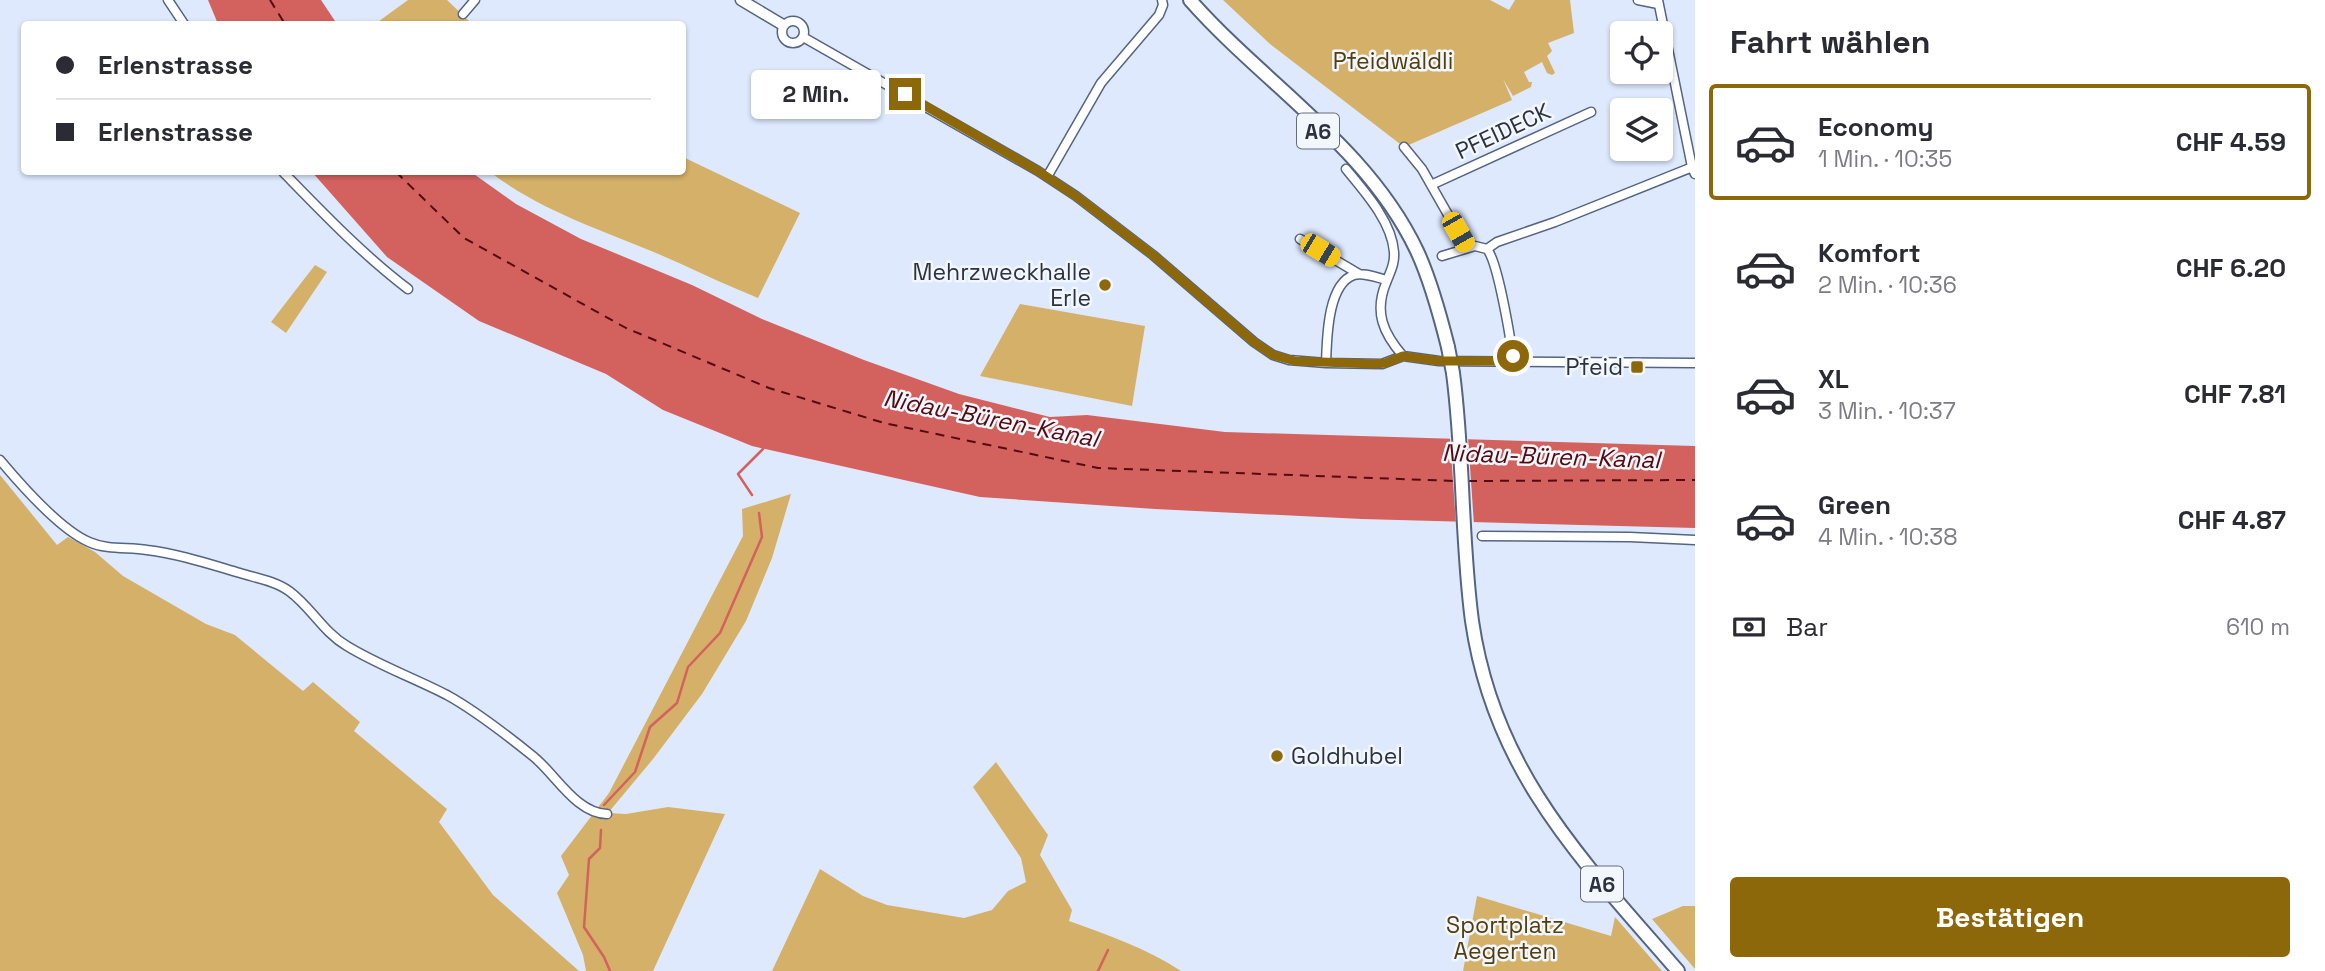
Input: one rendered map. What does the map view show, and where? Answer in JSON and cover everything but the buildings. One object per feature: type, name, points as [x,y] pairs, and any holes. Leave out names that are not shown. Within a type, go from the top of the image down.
[{"type":"highway","name":"A6","points":[[1180,0],[1345,158],[1389,214],[1430,285]]},
{"type":"highway","name":"A6","points":[[1190,0],[1367,174],[1381,191],[1418,252],[1448,347],[1453,373],[1473,622],[1483,672],[1498,721],[1521,770],[1546,812],[1575,851],[1678,971]]},
{"type":"street","points":[[168,0],[182,21]]},
{"type":"street","points":[[463,14],[475,0]]},
{"type":"street","points":[[741,0],[783,25]]},
{"type":"street","points":[[1442,256],[1467,248],[1487,248],[1694,169],[1658,2],[1638,0]]},
{"type":"street","points":[[1047,177],[1101,83],[1159,15],[1163,1]]},
{"type":"street","points":[[788,21],[799,22],[803,27],[803,37],[798,42],[787,42],[781,33],[783,25],[788,21]]},
{"type":"street","points":[[803,37],[1047,177],[1106,218],[1262,348],[1289,360],[1382,364],[1403,356],[1439,361],[1695,363]]},
{"type":"street","name":"PFEIDECK","points":[[1431,185],[1591,112]]},
{"type":"street","points":[[1404,148],[1416,160],[1467,248]]},
{"type":"street","points":[[1346,169],[1371,200],[1393,242],[1395,259],[1380,301],[1382,324],[1390,341],[1403,356]]},
{"type":"street","points":[[286,175],[340,231],[381,269],[408,289]]},
{"type":"street","points":[[1300,239],[1359,274],[1387,280]]},
{"type":"street","points":[[1487,248],[1492,257],[1505,313],[1513,361]]},
{"type":"street","points":[[1326,363],[1328,322],[1334,300],[1347,279],[1359,274]]},
{"type":"street","points":[[0,460],[21,485],[64,526],[90,542],[106,547],[141,549],[190,557],[288,590],[332,636],[356,651],[451,697],[535,758],[555,775],[574,797],[600,813]]},
{"type":"street","points":[[1482,536],[1695,540]]},
{"type":"green space","points":[[408,0],[447,0],[469,21],[379,21]]},
{"type":"green space","name":"Pfeidwäldli","points":[[1223,0],[1490,0],[1509,10],[1515,0],[1570,0],[1574,33],[1548,43],[1552,51],[1547,56],[1555,73],[1547,73],[1542,62],[1524,72],[1529,82],[1532,82],[1531,87],[1513,96],[1503,79],[1512,100],[1404,147],[1270,44]]},
{"type":"green space","points":[[686,158],[800,213],[758,298],[582,223],[494,175],[686,175]]},
{"type":"green space","points":[[315,265],[327,272],[286,333],[271,322]]},
{"type":"green space","points":[[1020,304],[1145,326],[1132,406],[980,376]]},
{"type":"green space","points":[[0,475],[57,545],[68,537],[95,552],[123,576],[206,624],[235,635],[303,691],[313,682],[360,722],[354,731],[447,809],[439,822],[493,895],[579,971],[0,971]]},
{"type":"green space","points":[[791,494],[772,558],[746,621],[702,694],[608,813],[626,814],[668,807],[725,814],[653,971],[586,971],[583,955],[557,893],[569,875],[561,856],[609,793],[743,536],[742,509]]},
{"type":"green space","points":[[996,762],[1048,835],[1040,855],[1072,910],[1069,921],[1140,949],[1181,971],[772,971],[820,869],[863,896],[887,905],[964,918],[992,910],[1008,891],[1026,882],[1021,858],[973,787]]},
{"type":"green space","name":"Sportplatz Aegerten","points":[[1477,896],[1611,936],[1615,917],[1662,971],[1463,971]]},
{"type":"green space","points":[[1683,906],[1695,906],[1695,969],[1652,919]]},
{"type":"water","points":[[208,0],[321,0],[335,21],[217,21]]},
{"type":"water","name":"Nidau-Büren-Kanal","points":[[315,175],[475,175],[516,204],[581,239],[692,285],[762,319],[959,394],[1050,417],[1087,415],[1225,432],[1695,446],[1695,528],[1362,519],[980,497],[752,446],[663,410],[606,374],[479,321],[387,257]]},
{"type":"pier","points":[[1450,437],[1468,437],[1474,525],[1456,525]]},
{"type":"waterway","points":[[752,495],[738,474],[763,449]]},
{"type":"waterway","points":[[604,805],[635,772],[650,727],[677,703],[688,667],[720,633],[762,537],[759,513]]},
{"type":"waterway","points":[[601,830],[600,848],[589,859],[584,927],[610,971]]},
{"type":"waterway","points":[[1098,971],[1108,950]]},
{"type":"ferry route","points":[[270,0],[283,21]]},
{"type":"ferry route","points":[[399,175],[464,238],[626,328],[769,388],[884,423],[1098,468],[1456,481]]},
{"type":"ferry route","points":[[1468,481],[1695,480]]},
{"type":"place","name":"Mehrzweckhalle Erle","points":[[1105,285]]},
{"type":"place","name":"Pfeid","points":[[1637,367]]},
{"type":"place","name":"Goldhubel","points":[[1277,756]]},
{"type":"route","points":[[905,94],[1076,196],[1153,255],[1254,342],[1273,355],[1295,361],[1375,364],[1403,356],[1426,360],[1513,361],[1513,356]]}]
